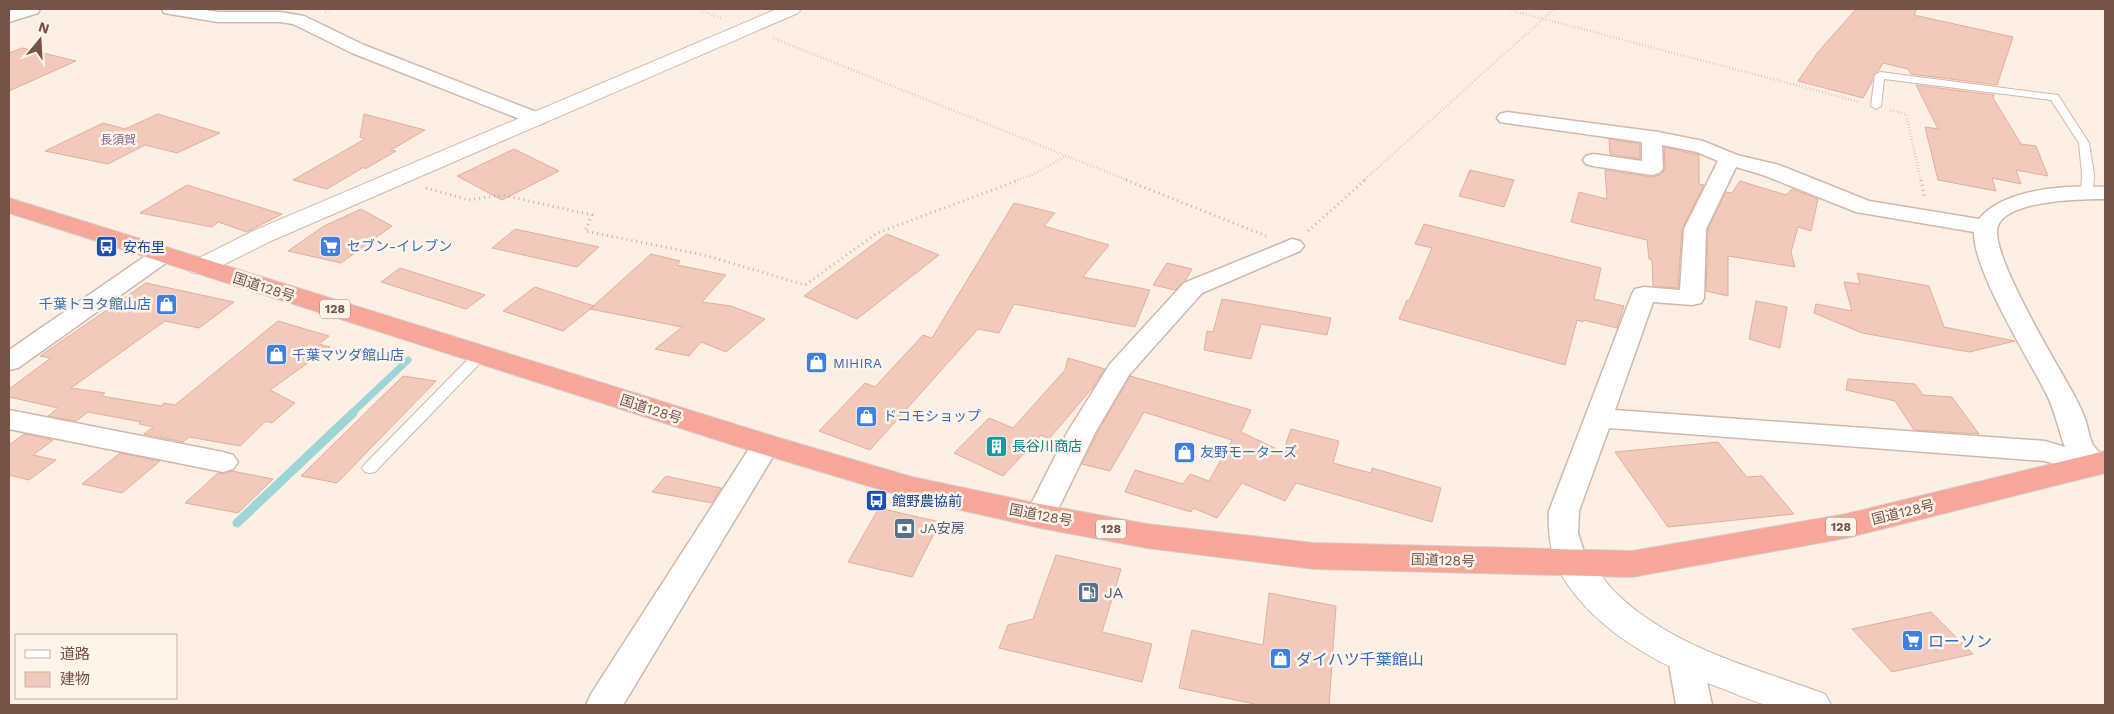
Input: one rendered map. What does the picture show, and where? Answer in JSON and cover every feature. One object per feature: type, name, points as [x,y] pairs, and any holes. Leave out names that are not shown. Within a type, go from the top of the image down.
[{"type":"highway","name":"国道128号","points":[[9,205],[766,446],[912,488],[1040,516],[1147,536],[1314,556],[1572,564],[1632,564],[1827,530],[2100,463]]},
{"type":"street","points":[[9,17],[32,9]]},
{"type":"street","points":[[170,9],[218,17],[280,17],[298,20],[358,49],[537,119]]},
{"type":"street","points":[[200,267],[262,236],[394,178],[537,119],[792,9]]},
{"type":"street","points":[[1507,118],[1703,147],[1730,159],[1771,170],[1864,207],[1985,227]]},
{"type":"street","points":[[1592,160],[1652,169],[1652,138]]},
{"type":"street","points":[[1730,159],[1696,229],[1693,242],[1692,298],[1644,294],[1564,510],[1562,533],[1572,564],[1608,608],[1636,630],[1685,658],[1812,705]]},
{"type":"street","points":[[2096,192],[2054,194],[2006,208],[1994,215],[1985,227],[1985,235],[1995,267],[2008,298],[2068,409],[2080,448],[2100,463]]},
{"type":"street","points":[[1040,516],[1081,432],[1119,370],[1193,288],[1292,246]]},
{"type":"street","points":[[9,362],[162,255]]},
{"type":"street","points":[[1599,418],[2046,451],[2100,463]]},
{"type":"street","points":[[9,419],[223,462]]},
{"type":"street","points":[[604,705],[766,446]]},
{"type":"street","points":[[1685,658],[1694,705]]},
{"type":"lane","points":[[1876,106],[1880,89],[1880,75],[2054,97],[2084,144],[2088,174],[2096,192]]},
{"type":"lane","points":[[370,468],[480,355]]},
{"type":"path","points":[[698,9],[1292,246],[1554,9]]},
{"type":"path","points":[[1506,9],[1906,114],[1929,217]]},
{"type":"path","points":[[394,178],[469,200],[502,195],[592,215],[585,231],[704,255],[805,285],[877,233],[1034,174],[1067,155]]},
{"type":"building","points":[[1856,9],[1917,9],[1914,15],[2013,37],[1997,85],[1911,74],[1908,69],[1883,63],[1873,75],[1872,82],[1863,98],[1798,81],[1818,52]]},
{"type":"building","points":[[22,48],[76,61],[9,91],[9,53]]},
{"type":"building","points":[[1916,85],[1994,95],[1993,98],[2021,144],[2036,146],[2048,176],[2016,170],[2021,184],[1992,178],[1996,191],[1938,180],[1925,127],[1938,129]]},
{"type":"building","points":[[158,114],[220,133],[177,153],[145,145],[108,164],[45,151],[103,123],[125,129]]},
{"type":"building","points":[[364,114],[425,130],[391,150],[396,151],[327,189],[293,180],[365,139],[360,137]]},
{"type":"building","points":[[1609,139],[1640,144],[1640,159],[1610,154]]},
{"type":"building","points":[[1664,147],[1699,155],[1699,184],[1704,185],[1682,229],[1678,288],[1653,286],[1652,260],[1649,259],[1647,240],[1571,222],[1579,192],[1607,199],[1605,170],[1652,177],[1660,175],[1665,169]]},
{"type":"building","points":[[514,149],[559,171],[502,200],[457,176]]},
{"type":"building","points":[[1470,170],[1514,180],[1504,207],[1459,196]]},
{"type":"building","points":[[1740,181],[1786,195],[1792,189],[1818,199],[1811,231],[1798,227],[1791,252],[1795,267],[1728,256],[1728,296],[1706,291],[1708,229],[1726,192],[1732,193]]},
{"type":"building","points":[[187,185],[282,214],[247,232],[218,222],[212,227],[140,213]]},
{"type":"building","points":[[1014,203],[1055,213],[1044,226],[1109,245],[1083,277],[1150,290],[1135,327],[1014,304],[999,333],[978,329],[870,450],[819,431],[865,383],[875,387],[923,335],[932,338]]},
{"type":"building","points":[[361,209],[392,226],[341,263],[288,251],[324,226]]},
{"type":"building","points":[[1424,224],[1601,268],[1594,299],[1624,306],[1617,328],[1577,320],[1565,365],[1399,319],[1432,248],[1415,244]]},
{"type":"building","points":[[515,229],[599,247],[577,267],[492,248]]},
{"type":"building","points":[[887,234],[939,255],[857,319],[804,296]]},
{"type":"building","points":[[651,254],[680,261],[677,265],[726,275],[702,302],[731,306],[765,319],[726,352],[701,342],[689,356],[655,349],[682,327],[590,309]]},
{"type":"building","points":[[1167,263],[1192,269],[1185,281],[1175,290],[1153,285]]},
{"type":"building","points":[[400,268],[485,295],[466,309],[381,282]]},
{"type":"building","points":[[1857,273],[1929,286],[1944,327],[2015,341],[1969,352],[1862,333],[1814,313],[1816,304],[1852,311],[1844,282],[1860,284]]},
{"type":"building","points":[[146,283],[234,302],[199,328],[165,321],[71,388],[105,393],[101,396],[161,406],[164,403],[175,405],[278,321],[329,336],[319,344],[330,347],[270,390],[295,403],[272,423],[266,421],[240,446],[189,437],[183,442],[144,434],[153,427],[139,424],[141,422],[88,412],[76,421],[48,416],[58,408],[9,397],[9,389],[51,358],[40,356]]},
{"type":"building","points":[[535,287],[594,306],[563,331],[503,311]]},
{"type":"building","points":[[1222,299],[1331,318],[1327,335],[1261,324],[1251,359],[1204,350],[1207,331],[1213,332]]},
{"type":"building","points":[[1756,301],[1787,307],[1780,348],[1749,339]]},
{"type":"building","points":[[1068,358],[1105,369],[1093,387],[1049,439],[1041,435],[1003,476],[954,453],[989,418],[1013,428],[1065,370]]},
{"type":"building","points":[[403,376],[436,381],[337,483],[301,476]]},
{"type":"building","points":[[1130,376],[1251,410],[1241,432],[1283,452],[1291,429],[1339,441],[1333,463],[1371,473],[1372,468],[1441,488],[1432,522],[1296,483],[1285,501],[1242,483],[1217,518],[1193,508],[1191,512],[1125,492],[1135,470],[1183,484],[1190,474],[1209,481],[1232,440],[1144,412],[1110,471],[1082,464]]},
{"type":"building","points":[[1848,379],[1915,384],[1923,395],[1952,397],[1979,434],[1914,430],[1895,401],[1846,390]]},
{"type":"building","points":[[24,434],[53,440],[33,455],[56,460],[29,480],[9,475],[9,445]]},
{"type":"building","points":[[1718,442],[1747,477],[1762,476],[1794,514],[1668,527],[1615,452]]},
{"type":"building","points":[[120,453],[160,461],[122,493],[82,484]]},
{"type":"building","points":[[232,471],[273,479],[238,513],[185,503],[218,473],[224,474]]},
{"type":"building","points":[[666,476],[721,488],[712,503],[652,492]]},
{"type":"building","points":[[879,508],[940,522],[912,577],[848,562]]},
{"type":"building","points":[[1056,555],[1121,569],[1102,632],[1152,644],[1142,682],[999,648],[1008,625],[1033,619]]},
{"type":"building","points":[[1269,593],[1336,606],[1329,705],[1259,705],[1179,688],[1192,630],[1263,645]]},
{"type":"building","name":"ローソン","points":[[1931,612],[1973,654],[1892,672],[1852,629]]},
{"type":"waterway","points":[[351,414],[408,360]]},
{"type":"waterway","points":[[237,523],[353,413]]},
{"type":"place","name":"セブン-イレブン","points":[[331,246]]},
{"type":"place","name":"安布里","points":[[107,247]]},
{"type":"place","name":"千葉トヨタ館山店","points":[[167,304]]},
{"type":"place","name":"千葉マツダ館山店","points":[[276,355]]},
{"type":"place","name":"MIHIRA","points":[[817,363]]},
{"type":"place","name":"ドコモショップ","points":[[867,416]]},
{"type":"place","name":"長谷川商店","points":[[996,446]]},
{"type":"place","name":"友野モーターズ","points":[[1184,452]]},
{"type":"place","name":"館野農協前","points":[[876,501]]},
{"type":"place","name":"JA安房","points":[[904,528]]},
{"type":"place","name":"JA","points":[[1088,592]]},
{"type":"place","name":"ローソン","points":[[1912,641]]},
{"type":"place","name":"ダイハツ千葉館山","points":[[1280,659]]},
{"type":"district","name":"長須賀","points":[[118,140]]}]
